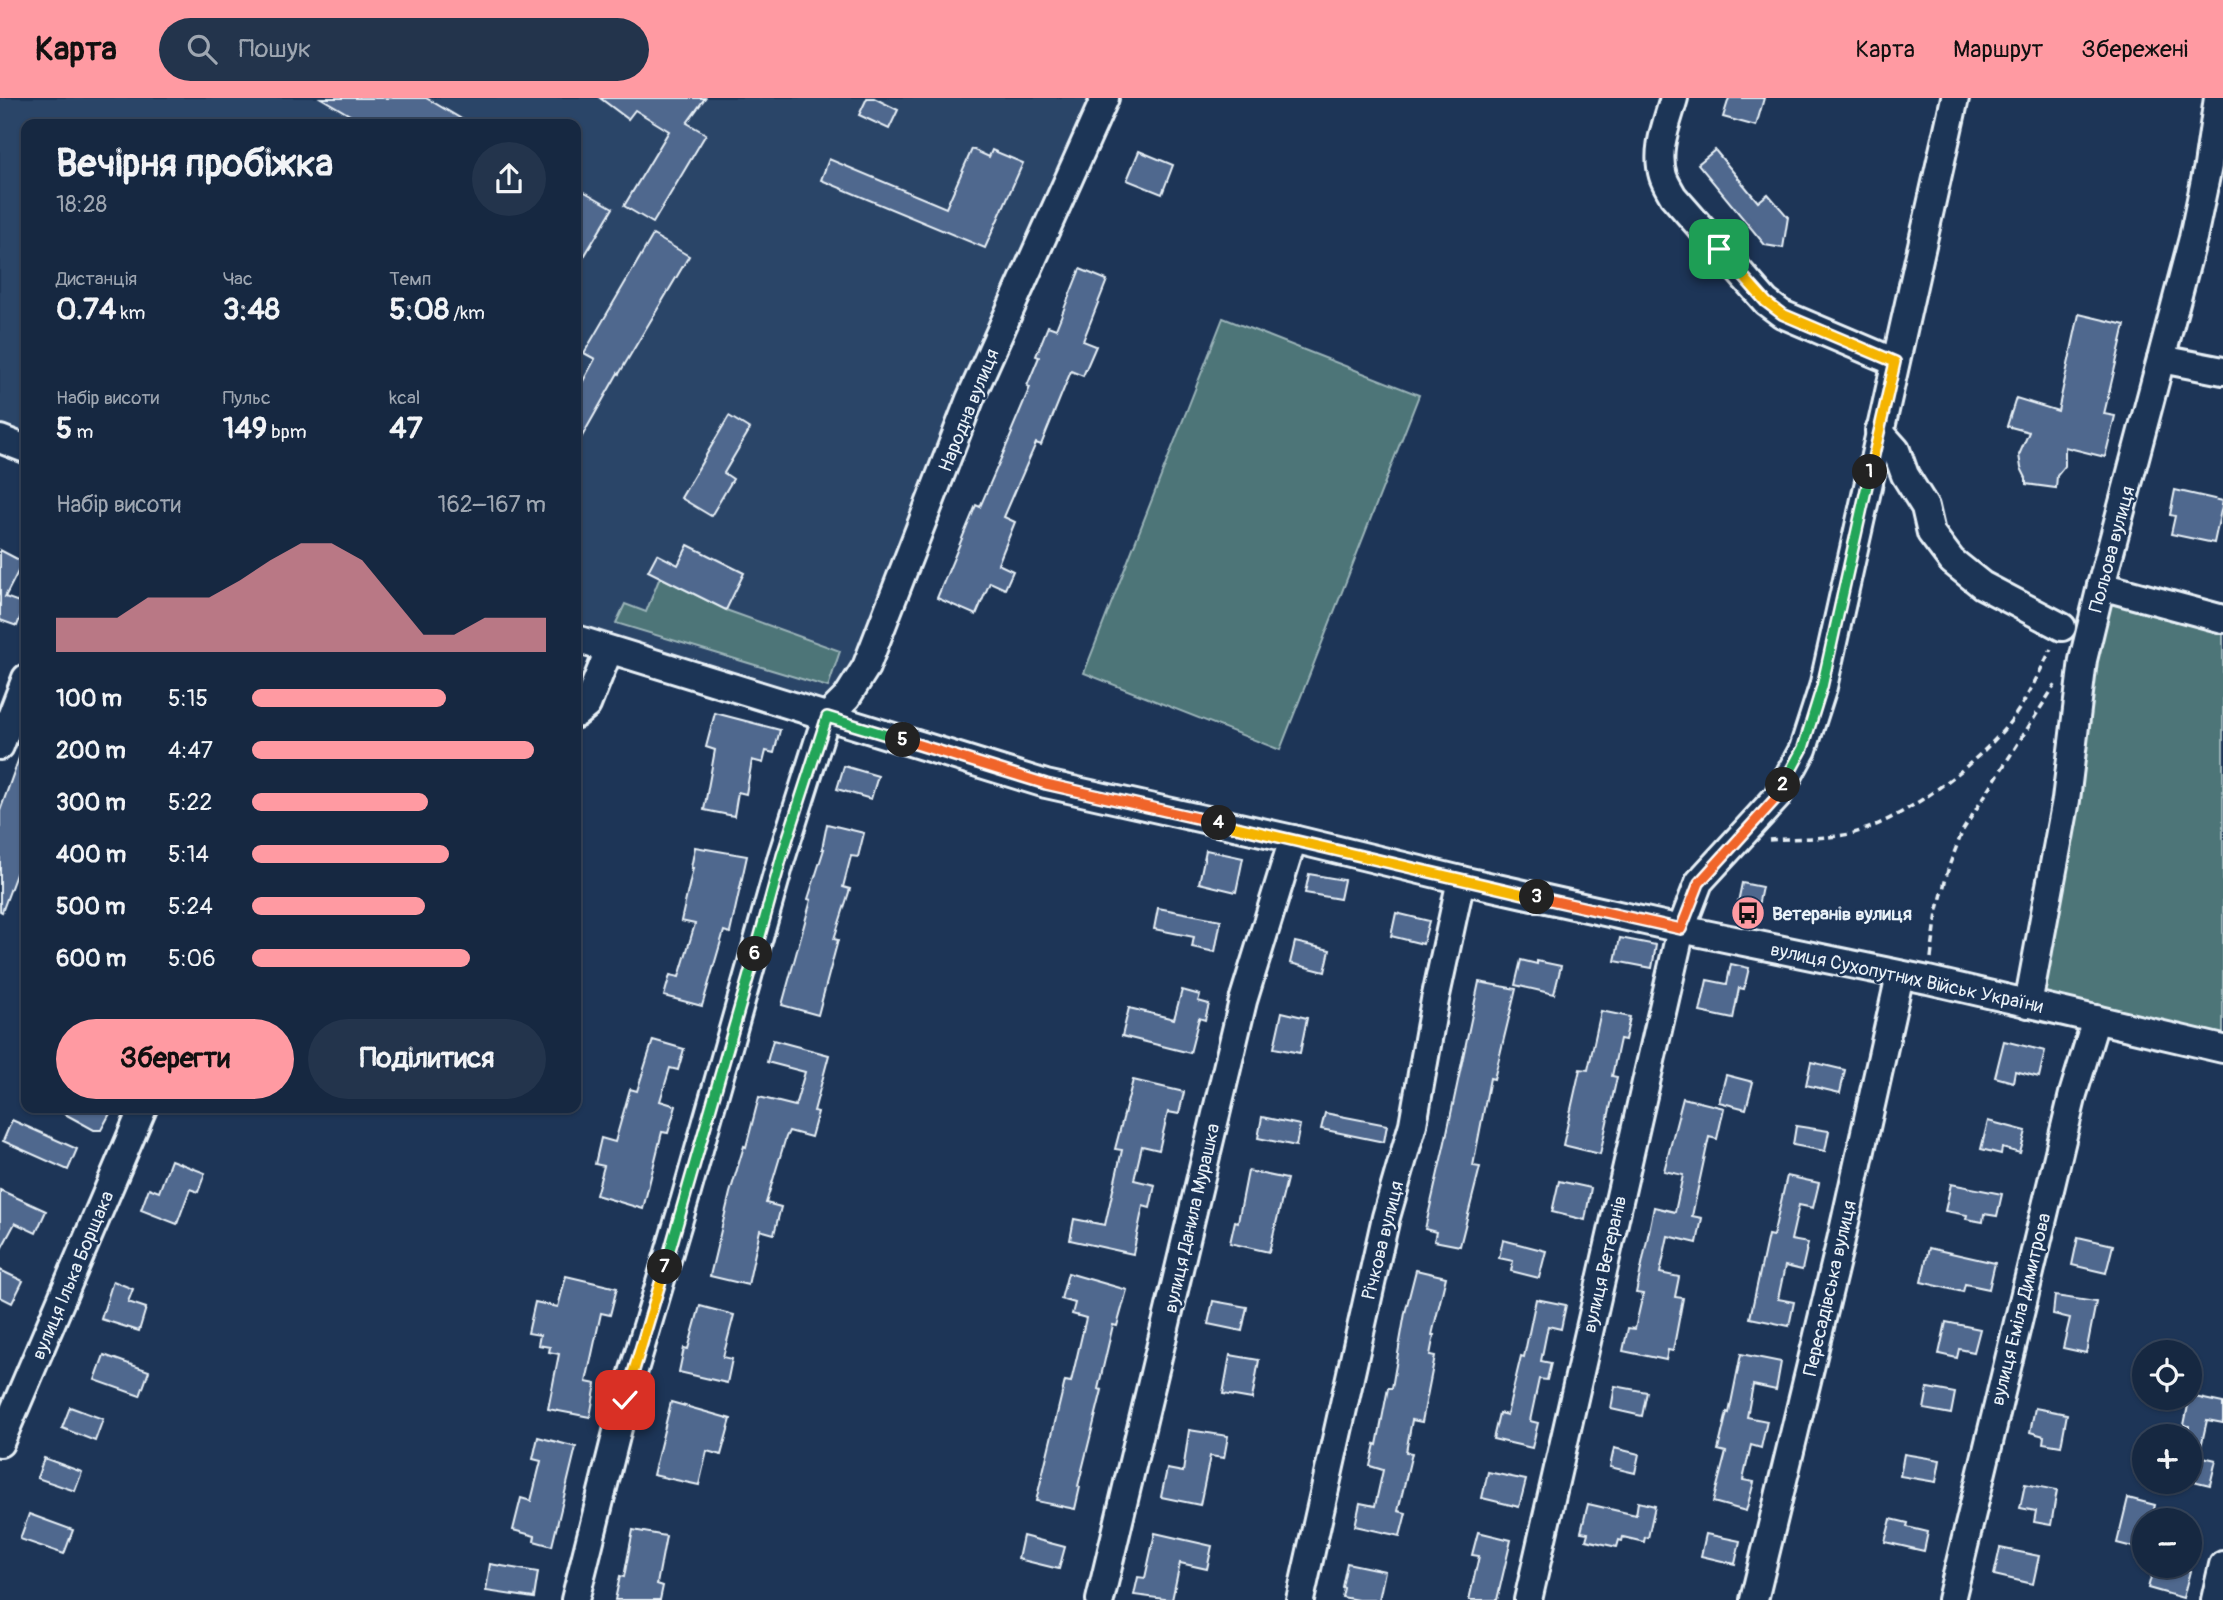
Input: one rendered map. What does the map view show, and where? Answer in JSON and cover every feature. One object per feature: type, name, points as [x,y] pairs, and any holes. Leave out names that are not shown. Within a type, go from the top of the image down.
[{"type":"street","name":"Народна вулиця","points":[[827,717],[847,697],[866,667],[970,399],[1105,98]]},
{"type":"street","points":[[1674,98],[1663,135],[1660,158],[1663,177],[1673,196],[1766,302],[1782,314],[1895,362]]},
{"type":"street","name":"вулиця Ветеранів","points":[[1528,1600],[1681,929],[1699,883],[1777,797],[1803,748],[1822,687],[1955,98]]},
{"type":"street","name":"Польова вулиця","points":[[2028,1004],[2066,800],[2083,660],[2193,238],[2208,166],[2218,98]]},
{"type":"street","points":[[2161,359],[2223,371]]},
{"type":"street","points":[[1879,431],[1896,450],[1905,475],[1925,507],[1931,533],[1952,561],[1982,585],[2062,627]]},
{"type":"street","points":[[0,439],[21,447]]},
{"type":"street","points":[[2101,586],[2223,619]]},
{"type":"street","name":"вулиця Сухопутних Військ України","points":[[581,641],[1046,784],[1461,880],[1928,981],[2223,1049]]},
{"type":"street","points":[[581,710],[587,705],[609,650]]},
{"type":"street","points":[[0,746],[21,691]]},
{"type":"street","points":[[575,1600],[625,1400],[689,1186],[782,856],[827,717]]},
{"type":"street","name":"вулиця Данила Мурашка","points":[[1100,1600],[1243,1001],[1293,839]]},
{"type":"street","name":"Річкова вулиця","points":[[1300,1600],[1386,1217],[1413,1124],[1435,1000],[1461,880]]},
{"type":"street","name":"Пересадівська вулиця","points":[[1754,1600],[1841,1240],[1900,975]]},
{"type":"street","name":"вулиця Еміла Димитрова","points":[[1951,1600],[2073,1094],[2096,1019]]},
{"type":"street","name":"вулиця Ілька Борщака","points":[[0,1443],[141,1113]]},
{"type":"street","points":[[2215,1600],[2223,1565]]},
{"type":"path","points":[[1736,844],[1853,833],[1901,813],[1969,765],[2006,726],[2037,678],[2062,627]]},
{"type":"path","points":[[1928,981],[1937,913],[1949,866],[1964,830],[2060,676]]},
{"type":"shaded area","points":[[0,98],[1100,98],[853,678],[822,704],[581,631],[581,119],[21,119],[21,437],[0,429]]},
{"type":"green space","points":[[1223,318],[1419,395],[1280,750],[1084,673]]},
{"type":"green space","points":[[660,577],[726,610],[840,651],[828,687],[616,623],[625,604],[646,612]]},
{"type":"green space","points":[[2108,597],[2223,624],[2223,1040],[2043,995],[2090,660]]},
{"type":"building","points":[[321,98],[426,98],[462,119],[357,119]]},
{"type":"building","points":[[600,98],[705,98],[687,123],[706,134],[653,223],[624,206],[669,131],[635,110],[628,119]]},
{"type":"building","points":[[867,98],[874,98],[898,110],[889,129],[859,115]]},
{"type":"building","points":[[1729,98],[1764,98],[1756,126],[1723,117]]},
{"type":"building","points":[[972,149],[989,157],[992,150],[1023,163],[985,248],[821,180],[829,159],[946,208]]},
{"type":"building","points":[[1715,150],[1758,202],[1768,194],[1788,217],[1783,248],[1765,245],[1698,164]]},
{"type":"building","points":[[1139,151],[1173,165],[1162,194],[1127,180]]},
{"type":"building","points":[[581,190],[613,208],[581,262]]},
{"type":"building","points":[[653,235],[689,256],[581,438],[581,385],[595,359],[584,353]]},
{"type":"building","points":[[1080,269],[1107,280],[1083,341],[1096,346],[1083,376],[1071,371],[1041,445],[1036,443],[1004,517],[1015,522],[998,564],[1013,571],[1005,589],[990,582],[976,615],[937,598],[976,505],[980,507],[1012,433],[1030,387],[1027,386],[1048,326],[1056,329]]},
{"type":"building","points":[[2079,314],[2125,325],[2104,414],[2115,416],[2105,457],[2065,447],[2065,466],[2057,476],[2056,488],[2026,484],[2019,455],[2029,432],[2007,426],[2016,398],[2058,411]]},
{"type":"building","points":[[729,416],[750,429],[724,473],[733,479],[711,516],[681,498]]},
{"type":"building","points":[[2175,490],[2223,501],[2214,543],[2171,534],[2175,516],[2170,515]]},
{"type":"building","points":[[688,545],[744,573],[726,610],[648,571],[657,554],[678,565]]},
{"type":"building","points":[[0,550],[21,561],[5,597],[21,603],[21,615],[17,626],[0,620]]},
{"type":"building","points":[[715,713],[780,730],[774,753],[766,751],[763,763],[752,760],[746,794],[738,792],[734,816],[704,810],[715,750],[706,747]]},
{"type":"building","points":[[21,752],[21,861],[2,912],[0,911],[0,811]]},
{"type":"building","points":[[844,766],[878,776],[871,799],[837,789]]},
{"type":"building","points":[[827,824],[864,833],[858,857],[851,856],[843,887],[850,889],[834,939],[838,940],[818,1015],[782,1005],[811,900],[808,899],[824,849]]},
{"type":"building","points":[[695,847],[747,856],[730,933],[724,931],[702,1006],[664,996],[670,975],[679,977],[695,924],[681,921]]},
{"type":"building","points":[[1206,850],[1243,858],[1236,892],[1199,883]]},
{"type":"building","points":[[1309,874],[1344,880],[1340,899],[1305,893]]},
{"type":"building","points":[[1742,883],[1762,887],[1757,911],[1737,907]]},
{"type":"building","points":[[1158,908],[1221,920],[1215,952],[1192,947],[1194,937],[1154,929]]},
{"type":"building","points":[[1396,913],[1429,921],[1423,944],[1391,936]]},
{"type":"building","points":[[1620,938],[1656,945],[1652,968],[1615,961]]},
{"type":"building","points":[[1295,942],[1330,950],[1325,972],[1290,963]]},
{"type":"building","points":[[1521,960],[1561,966],[1554,994],[1515,985]]},
{"type":"building","points":[[1731,964],[1749,968],[1744,989],[1739,988],[1733,1019],[1700,1012],[1707,980],[1727,984]]},
{"type":"building","points":[[1479,982],[1516,989],[1494,1079],[1490,1078],[1473,1166],[1480,1167],[1460,1246],[1434,1241],[1436,1232],[1425,1229]]},
{"type":"building","points":[[1182,990],[1200,995],[1198,1001],[1209,1004],[1205,1020],[1199,1018],[1190,1053],[1122,1036],[1129,1008],[1174,1019]]},
{"type":"building","points":[[1601,1011],[1630,1017],[1625,1040],[1620,1039],[1612,1076],[1617,1077],[1600,1154],[1563,1145],[1580,1069],[1588,1070]]},
{"type":"building","points":[[1282,1012],[1307,1018],[1300,1053],[1274,1048]]},
{"type":"building","points":[[653,1040],[684,1049],[678,1070],[670,1068],[660,1101],[676,1106],[668,1133],[662,1132],[643,1209],[596,1195],[604,1166],[595,1164],[601,1138],[615,1142],[630,1089],[637,1091]]},
{"type":"building","points":[[773,1040],[829,1055],[814,1111],[818,1112],[811,1137],[789,1131],[786,1137],[766,1203],[781,1207],[774,1234],[760,1230],[748,1285],[710,1276],[730,1193],[759,1097],[795,1106],[805,1072],[767,1062]]},
{"type":"building","points":[[2004,1041],[2045,1051],[2039,1077],[2015,1071],[2013,1082],[1995,1077]]},
{"type":"building","points":[[1811,1062],[1845,1070],[1840,1093],[1806,1085]]},
{"type":"building","points":[[1726,1075],[1753,1082],[1746,1109],[1719,1102]]},
{"type":"building","points":[[1133,1080],[1184,1092],[1179,1114],[1168,1112],[1159,1150],[1142,1146],[1134,1180],[1155,1185],[1150,1208],[1143,1206],[1133,1254],[1070,1240],[1074,1219],[1105,1225],[1122,1150],[1115,1149]]},
{"type":"building","points":[[1683,1098],[1724,1108],[1717,1139],[1709,1137],[1692,1216],[1702,1218],[1697,1243],[1668,1236],[1660,1273],[1679,1277],[1675,1297],[1683,1298],[1673,1351],[1668,1350],[1666,1360],[1623,1351],[1628,1328],[1635,1329],[1643,1294],[1636,1293],[1654,1207],[1675,1212],[1683,1175],[1664,1171]]},
{"type":"building","points":[[63,1113],[110,1113],[101,1130],[94,1130]]},
{"type":"building","points":[[1325,1113],[1387,1125],[1384,1142],[1321,1129]]},
{"type":"building","points":[[1262,1117],[1300,1125],[1296,1146],[1258,1138]]},
{"type":"building","points":[[12,1120],[77,1149],[68,1170],[3,1141]]},
{"type":"building","points":[[1988,1121],[2026,1131],[2020,1153],[2002,1148],[2001,1154],[1981,1149]]},
{"type":"building","points":[[1796,1126],[1829,1131],[1825,1151],[1793,1145]]},
{"type":"building","points":[[171,1160],[205,1173],[198,1192],[190,1189],[177,1224],[141,1210],[149,1188],[159,1192]]},
{"type":"building","points":[[1248,1171],[1287,1179],[1269,1252],[1230,1243],[1235,1221],[1238,1222]]},
{"type":"building","points":[[1787,1176],[1819,1183],[1813,1208],[1799,1205],[1791,1240],[1808,1243],[1802,1270],[1785,1266],[1778,1299],[1794,1302],[1789,1326],[1750,1318],[1768,1235],[1773,1236]]},
{"type":"building","points":[[1559,1181],[1591,1188],[1585,1220],[1552,1212]]},
{"type":"building","points":[[1951,1184],[2002,1194],[1997,1216],[1984,1214],[1983,1222],[1966,1219],[1967,1215],[1945,1211]]},
{"type":"building","points":[[0,1190],[46,1211],[36,1233],[15,1223],[0,1251]]},
{"type":"building","points":[[2078,1237],[2113,1245],[2106,1273],[2072,1265]]},
{"type":"building","points":[[1503,1240],[1546,1251],[1539,1278],[1511,1271],[1513,1261],[1499,1258]]},
{"type":"building","points":[[1929,1248],[1995,1263],[1989,1289],[1965,1284],[1963,1292],[1921,1282]]},
{"type":"building","points":[[0,1270],[23,1281],[12,1303],[0,1297]]},
{"type":"building","points":[[1416,1270],[1446,1277],[1432,1335],[1430,1355],[1435,1356],[1422,1422],[1412,1420],[1406,1452],[1412,1453],[1398,1511],[1406,1513],[1400,1536],[1355,1526],[1360,1503],[1375,1506],[1383,1470],[1370,1466],[1388,1388],[1392,1388],[1405,1313]]},
{"type":"building","points":[[1068,1273],[1127,1290],[1117,1326],[1113,1325],[1098,1389],[1102,1390],[1078,1486],[1080,1487],[1075,1509],[1036,1501],[1065,1381],[1071,1382],[1086,1318],[1072,1314],[1075,1303],[1061,1299]]},
{"type":"building","points":[[566,1276],[617,1288],[610,1315],[601,1313],[586,1382],[596,1384],[590,1417],[548,1409],[559,1354],[549,1352],[550,1347],[538,1345],[540,1335],[528,1333],[535,1302],[558,1307]]},
{"type":"building","points":[[113,1281],[133,1289],[128,1302],[146,1308],[139,1331],[101,1319]]},
{"type":"building","points":[[2055,1296],[2096,1302],[2086,1353],[2063,1348],[2070,1318],[2053,1314]]},
{"type":"building","points":[[1536,1299],[1566,1305],[1561,1329],[1548,1326],[1541,1361],[1551,1363],[1547,1380],[1539,1379],[1530,1421],[1538,1423],[1532,1448],[1493,1439],[1499,1413],[1507,1415],[1521,1356],[1524,1357]]},
{"type":"building","points":[[1213,1301],[1247,1307],[1242,1331],[1208,1324]]},
{"type":"building","points":[[700,1306],[734,1315],[723,1357],[732,1359],[727,1383],[679,1372],[684,1348],[688,1349]]},
{"type":"building","points":[[1946,1322],[1980,1329],[1974,1352],[1959,1349],[1957,1358],[1939,1354]]},
{"type":"building","points":[[1741,1354],[1781,1362],[1776,1390],[1753,1385],[1747,1417],[1767,1421],[1761,1448],[1751,1445],[1743,1480],[1754,1482],[1746,1511],[1713,1502],[1726,1452],[1718,1450]]},
{"type":"building","points":[[104,1355],[149,1371],[140,1396],[95,1380]]},
{"type":"building","points":[[1230,1355],[1259,1360],[1252,1399],[1223,1394]]},
{"type":"building","points":[[1615,1386],[1647,1392],[1642,1416],[1611,1409]]},
{"type":"building","points":[[1928,1388],[1955,1393],[1951,1414],[1924,1409]]},
{"type":"building","points":[[2202,1399],[2223,1403],[2223,1423],[2207,1420],[2202,1442],[2202,1424],[2184,1424],[2187,1410],[2202,1410]]},
{"type":"building","points":[[671,1402],[731,1419],[721,1455],[707,1451],[699,1485],[653,1475]]},
{"type":"building","points":[[70,1407],[103,1419],[95,1441],[62,1428]]},
{"type":"building","points":[[2035,1408],[2067,1414],[2061,1446],[2043,1443],[2044,1436],[2030,1432]]},
{"type":"building","points":[[1189,1430],[1228,1436],[1224,1458],[1210,1456],[1200,1505],[1161,1497],[1167,1469],[1183,1472]]},
{"type":"building","points":[[538,1437],[576,1447],[552,1546],[534,1541],[535,1536],[513,1530],[521,1498],[531,1501],[541,1461],[533,1459]]},
{"type":"building","points":[[1614,1448],[1639,1454],[1635,1473],[1610,1467]]},
{"type":"building","points":[[1904,1454],[1940,1460],[1936,1482],[1900,1476]]},
{"type":"building","points":[[2202,1457],[2216,1460],[2210,1485],[2202,1483]]},
{"type":"building","points":[[44,1458],[82,1472],[75,1491],[37,1478]]},
{"type":"building","points":[[1488,1472],[1526,1480],[1519,1507],[1482,1498]]},
{"type":"building","points":[[2025,1484],[2057,1490],[2051,1525],[2034,1522],[2036,1511],[2020,1508]]},
{"type":"building","points":[[2128,1498],[2155,1505],[2154,1508],[2132,1508],[2132,1547],[2117,1543]]},
{"type":"building","points":[[1638,1502],[1655,1506],[1648,1538],[1645,1537],[1644,1542],[1623,1537],[1617,1547],[1586,1540],[1588,1533],[1581,1532],[1588,1504],[1636,1515]]},
{"type":"building","points":[[29,1514],[73,1530],[64,1554],[20,1539]]},
{"type":"building","points":[[1891,1519],[1908,1523],[1907,1527],[1928,1532],[1924,1551],[1885,1542]]},
{"type":"building","points":[[633,1530],[666,1536],[657,1584],[663,1586],[660,1600],[615,1600],[620,1576],[624,1577]]},
{"type":"building","points":[[1478,1532],[1511,1540],[1497,1600],[1469,1600],[1479,1556],[1472,1555]]},
{"type":"building","points":[[1155,1533],[1212,1546],[1207,1569],[1180,1563],[1172,1600],[1134,1595],[1138,1577],[1145,1578]]},
{"type":"building","points":[[1706,1534],[1740,1541],[1735,1564],[1701,1556]]},
{"type":"building","points":[[1023,1536],[1065,1547],[1059,1569],[1018,1559]]},
{"type":"building","points":[[2000,1548],[2039,1556],[2033,1584],[1994,1575]]},
{"type":"building","points":[[1347,1563],[1385,1571],[1379,1600],[1342,1597]]},
{"type":"building","points":[[490,1564],[538,1572],[534,1598],[486,1591]]},
{"type":"building","points":[[2151,1578],[2188,1578],[2183,1598],[2148,1588]]},
{"type":"place","name":"Ветеранів вулиця","points":[[1748,913]]},
{"type":"route","points":[[625,1400],[782,856],[827,717],[1046,784],[1681,929],[1699,883],[1777,797],[1803,748],[1822,687],[1895,362],[1782,314],[1766,302],[1719,249]]}]
